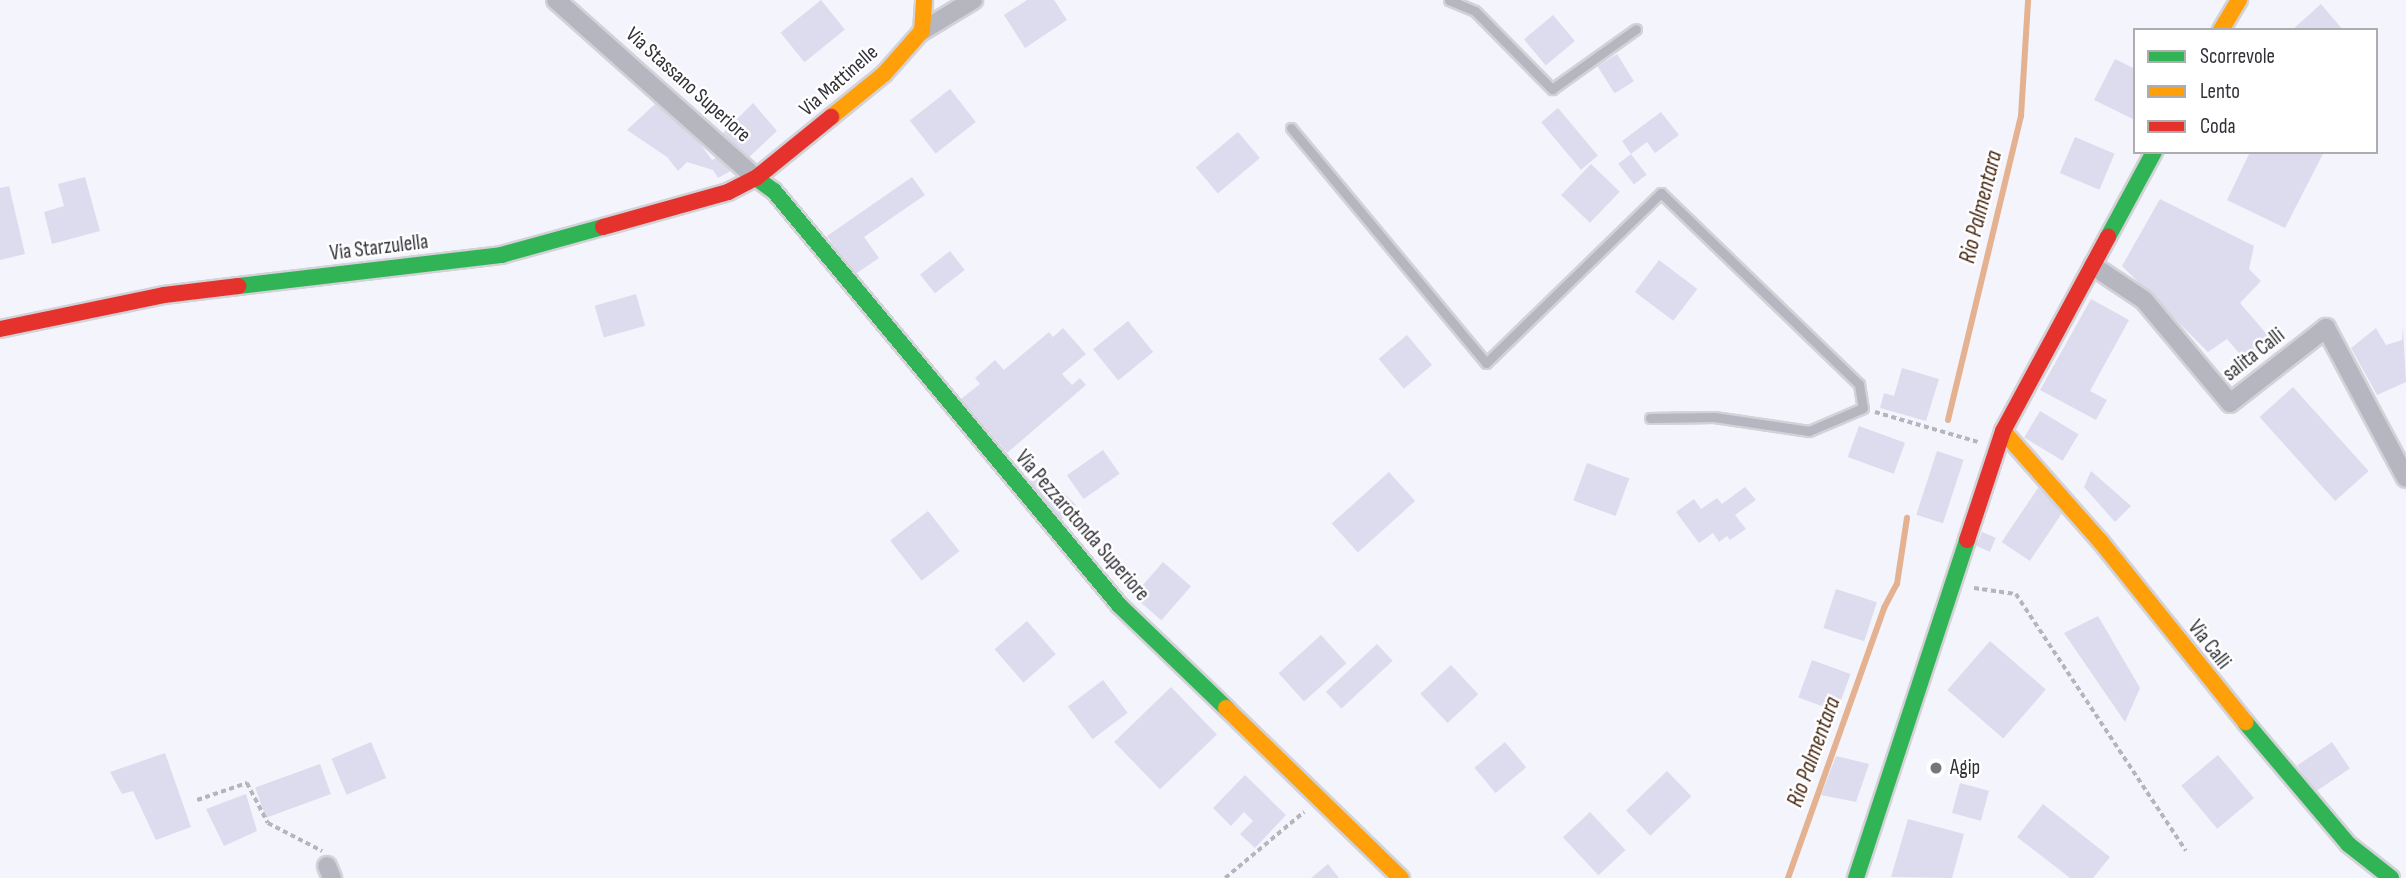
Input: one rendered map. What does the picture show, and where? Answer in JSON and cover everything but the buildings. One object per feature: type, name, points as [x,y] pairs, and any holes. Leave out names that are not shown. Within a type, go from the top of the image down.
[{"type":"street","name":"Via Stassano Superiore","points":[[556,0],[756,178]]},
{"type":"street","points":[[922,31],[924,0]]},
{"type":"street","points":[[922,31],[973,0]]},
{"type":"street","points":[[2222,28],[2239,0]]},
{"type":"street","name":"Via Mattinelle","points":[[756,178],[884,74],[922,31]]},
{"type":"street","points":[[1856,878],[2003,431],[2153,154]]},
{"type":"street","name":"Via Starzulella","points":[[0,329],[164,295],[501,255],[728,192],[756,178]]},
{"type":"street","name":"Via Pezzarotonda Superiore","points":[[756,178],[774,191],[1119,605],[1401,878]]},
{"type":"street","name":"salita Calli","points":[[2093,266],[2144,300],[2230,403],[2326,328],[2406,478]]},
{"type":"street","name":"Via Calli","points":[[2003,431],[2101,542],[2203,673],[2348,844],[2391,878]]},
{"type":"lane","points":[[1449,0],[1475,11],[1552,89],[1636,29]]},
{"type":"lane","points":[[1291,128],[1486,363],[1661,193],[1859,384],[1863,408],[1809,431],[1714,417],[1650,418]]},
{"type":"path","points":[[1863,408],[1997,447]]},
{"type":"path","points":[[1949,589],[1991,587],[2016,594],[2186,851]]},
{"type":"path","points":[[197,800],[247,783],[268,823],[320,847],[329,872]]},
{"type":"path","points":[[1225,878],[1320,797]]},
{"type":"waterway","name":"Rio Palmentara","points":[[1948,420],[2021,116],[2028,0]]},
{"type":"waterway","name":"Rio Palmentara","points":[[1788,878],[1884,608],[1897,584],[1907,518]]},
{"type":"traffic: fast","points":[[2108,237],[2153,154]]},
{"type":"traffic: fast","points":[[756,178],[774,191],[1119,605],[1226,708]]},
{"type":"traffic: fast","points":[[238,286],[501,255],[603,227]]},
{"type":"traffic: fast","points":[[1856,878],[1967,540]]},
{"type":"traffic: fast","points":[[2245,722],[2348,844],[2391,878]]},
{"type":"traffic: slow","points":[[831,117],[884,74],[922,31],[924,0]]},
{"type":"traffic: slow","points":[[2222,28],[2239,0]]},
{"type":"traffic: slow","points":[[2003,431],[2101,542],[2245,722]]},
{"type":"traffic: slow","points":[[1226,708],[1401,878]]},
{"type":"traffic: jam","points":[[603,227],[728,192],[756,178],[831,117]]},
{"type":"traffic: jam","points":[[1967,540],[2003,431],[2108,237]]},
{"type":"traffic: jam","points":[[0,329],[164,295],[238,286]]},
{"type":"place","name":"Agip","points":[[1936,768]]}]
